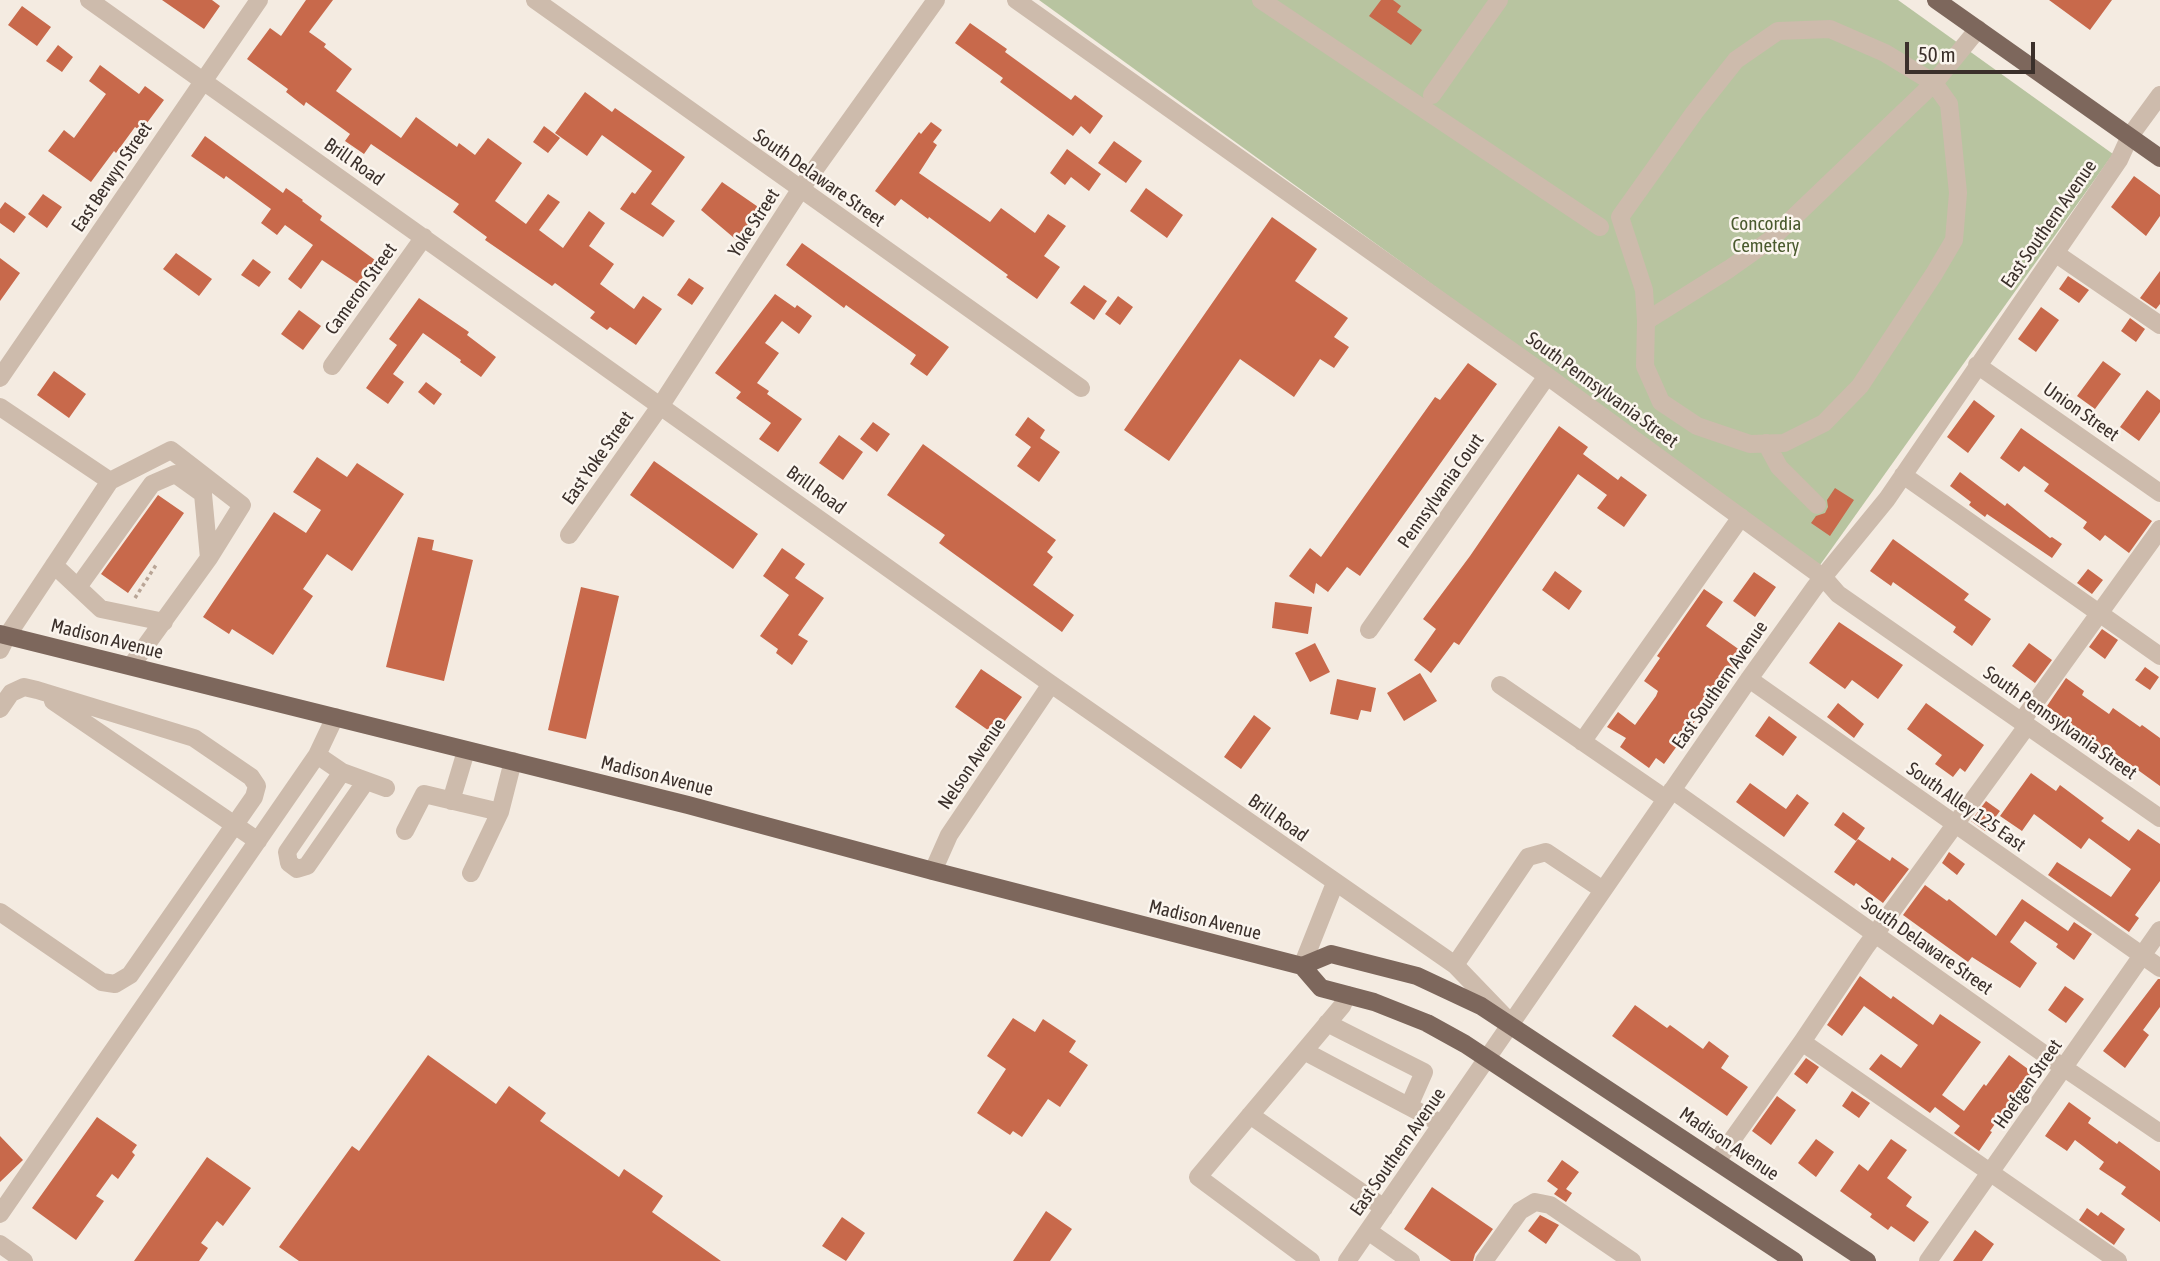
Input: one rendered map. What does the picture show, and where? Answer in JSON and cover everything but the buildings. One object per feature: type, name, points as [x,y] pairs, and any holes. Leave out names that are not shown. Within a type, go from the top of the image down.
[{"type":"main road","points":[[1936,0],[2160,158]]},
{"type":"main road","name":"Madison Avenue","points":[[2,640],[131,667],[513,761],[1302,966],[1321,988],[1374,1002],[1427,1023],[1488,1059],[1794,1261]]},
{"type":"main road","name":"Madison Avenue","points":[[1302,966],[1331,954],[1385,967],[1447,989],[1510,1024],[1867,1261]]},
{"type":"street","name":"Brill Road","points":[[89,0],[1051,684],[1455,965],[1510,1024]]},
{"type":"street","name":"East Berwyn Street","points":[[0,378],[259,0]]},
{"type":"street","name":"South Delaware Street","points":[[535,0],[1081,388]]},
{"type":"street","name":"Yoke Street","points":[[661,405],[800,190],[936,0]]},
{"type":"street","name":"South Pennsylvania Street","points":[[1016,0],[1547,376],[1824,578],[1838,594],[2160,818]]},
{"type":"street","points":[[1261,0],[1632,249]]},
{"type":"street","points":[[1432,95],[1499,0]]},
{"type":"street","points":[[1600,227],[1620,217],[1694,113],[1736,60],[1778,31],[1830,29],[1885,52],[1934,83],[1949,104],[1958,192],[1954,240],[1860,386],[1824,423],[1784,443],[1750,444],[1697,426],[1661,402],[1645,366],[1644,290],[1620,217]]},
{"type":"street","points":[[1646,321],[1770,240],[1934,83],[1978,29]]},
{"type":"street","points":[[1406,97],[1432,95]]},
{"type":"street","points":[[1432,95],[1441,120]]},
{"type":"street","name":"East Southern Avenue","points":[[1347,1261],[1749,679],[1880,508],[2119,160],[2130,136],[2160,95]]},
{"type":"street","name":"Cameron Street","points":[[332,366],[424,237]]},
{"type":"street","points":[[2054,253],[2160,325]]},
{"type":"street","name":"Union Street","points":[[1978,365],[2160,493]]},
{"type":"street","name":"Pennsylvania Court","points":[[1369,630],[1547,376]]},
{"type":"street","name":"East Yoke Street","points":[[569,535],[661,405]]},
{"type":"street","points":[[0,407],[110,481]]},
{"type":"street","points":[[1766,443],[1779,467],[1817,505]]},
{"type":"street","points":[[2,640],[110,481],[171,450],[242,505],[209,558],[131,667]]},
{"type":"street","points":[[78,587],[152,484],[175,474],[203,494],[209,558]]},
{"type":"street","points":[[1903,475],[2160,656]]},
{"type":"street","points":[[1583,742],[1741,517]]},
{"type":"street","points":[[1717,1161],[1875,934],[1956,825],[2099,613],[2160,529]]},
{"type":"street","points":[[54,565],[101,610],[164,622]]},
{"type":"street","name":"South Alley 125 East","points":[[1749,679],[2160,968]]},
{"type":"street","name":"Nelson Avenue","points":[[933,871],[949,835],[1051,684]]},
{"type":"street","name":"South Delaware Street","points":[[1500,685],[1875,934],[2160,1133]]},
{"type":"street","points":[[0,709],[11,693],[24,687],[37,690],[194,738],[251,777],[257,786],[254,797],[130,975],[115,984],[102,982],[0,912]]},
{"type":"street","points":[[37,690],[258,841]]},
{"type":"street","points":[[0,1214],[317,755],[335,717]]},
{"type":"street","points":[[451,801],[467,751]]},
{"type":"street","points":[[317,755],[342,772],[386,788]]},
{"type":"street","points":[[471,873],[500,812],[513,761]]},
{"type":"street","points":[[342,772],[287,852],[289,863],[297,869],[307,866],[366,781]]},
{"type":"street","points":[[405,831],[424,794],[500,812]]},
{"type":"street","points":[[1455,965],[1528,857],[1546,852],[1603,890]]},
{"type":"street","points":[[1302,966],[1335,883]]},
{"type":"street","name":"Hoefgen Street","points":[[1928,1261],[2160,930]]},
{"type":"street","points":[[1311,1261],[1198,1177],[1342,1006],[1347,995]]},
{"type":"street","points":[[1327,1023],[1424,1072],[1409,1106]]},
{"type":"street","points":[[1801,1042],[2118,1261]]},
{"type":"street","points":[[1304,1051],[1442,1124]]},
{"type":"street","points":[[1250,1115],[1384,1208]]},
{"type":"street","points":[[1484,1261],[1520,1211],[1535,1202],[1550,1205],[1632,1261]]},
{"type":"street","points":[[1368,1231],[1411,1261]]},
{"type":"street","points":[[0,1244],[24,1261]]},
{"type":"green space","name":"Concordia Cemetery","points":[[1039,0],[1898,0],[2113,154],[1820,565]]}]
